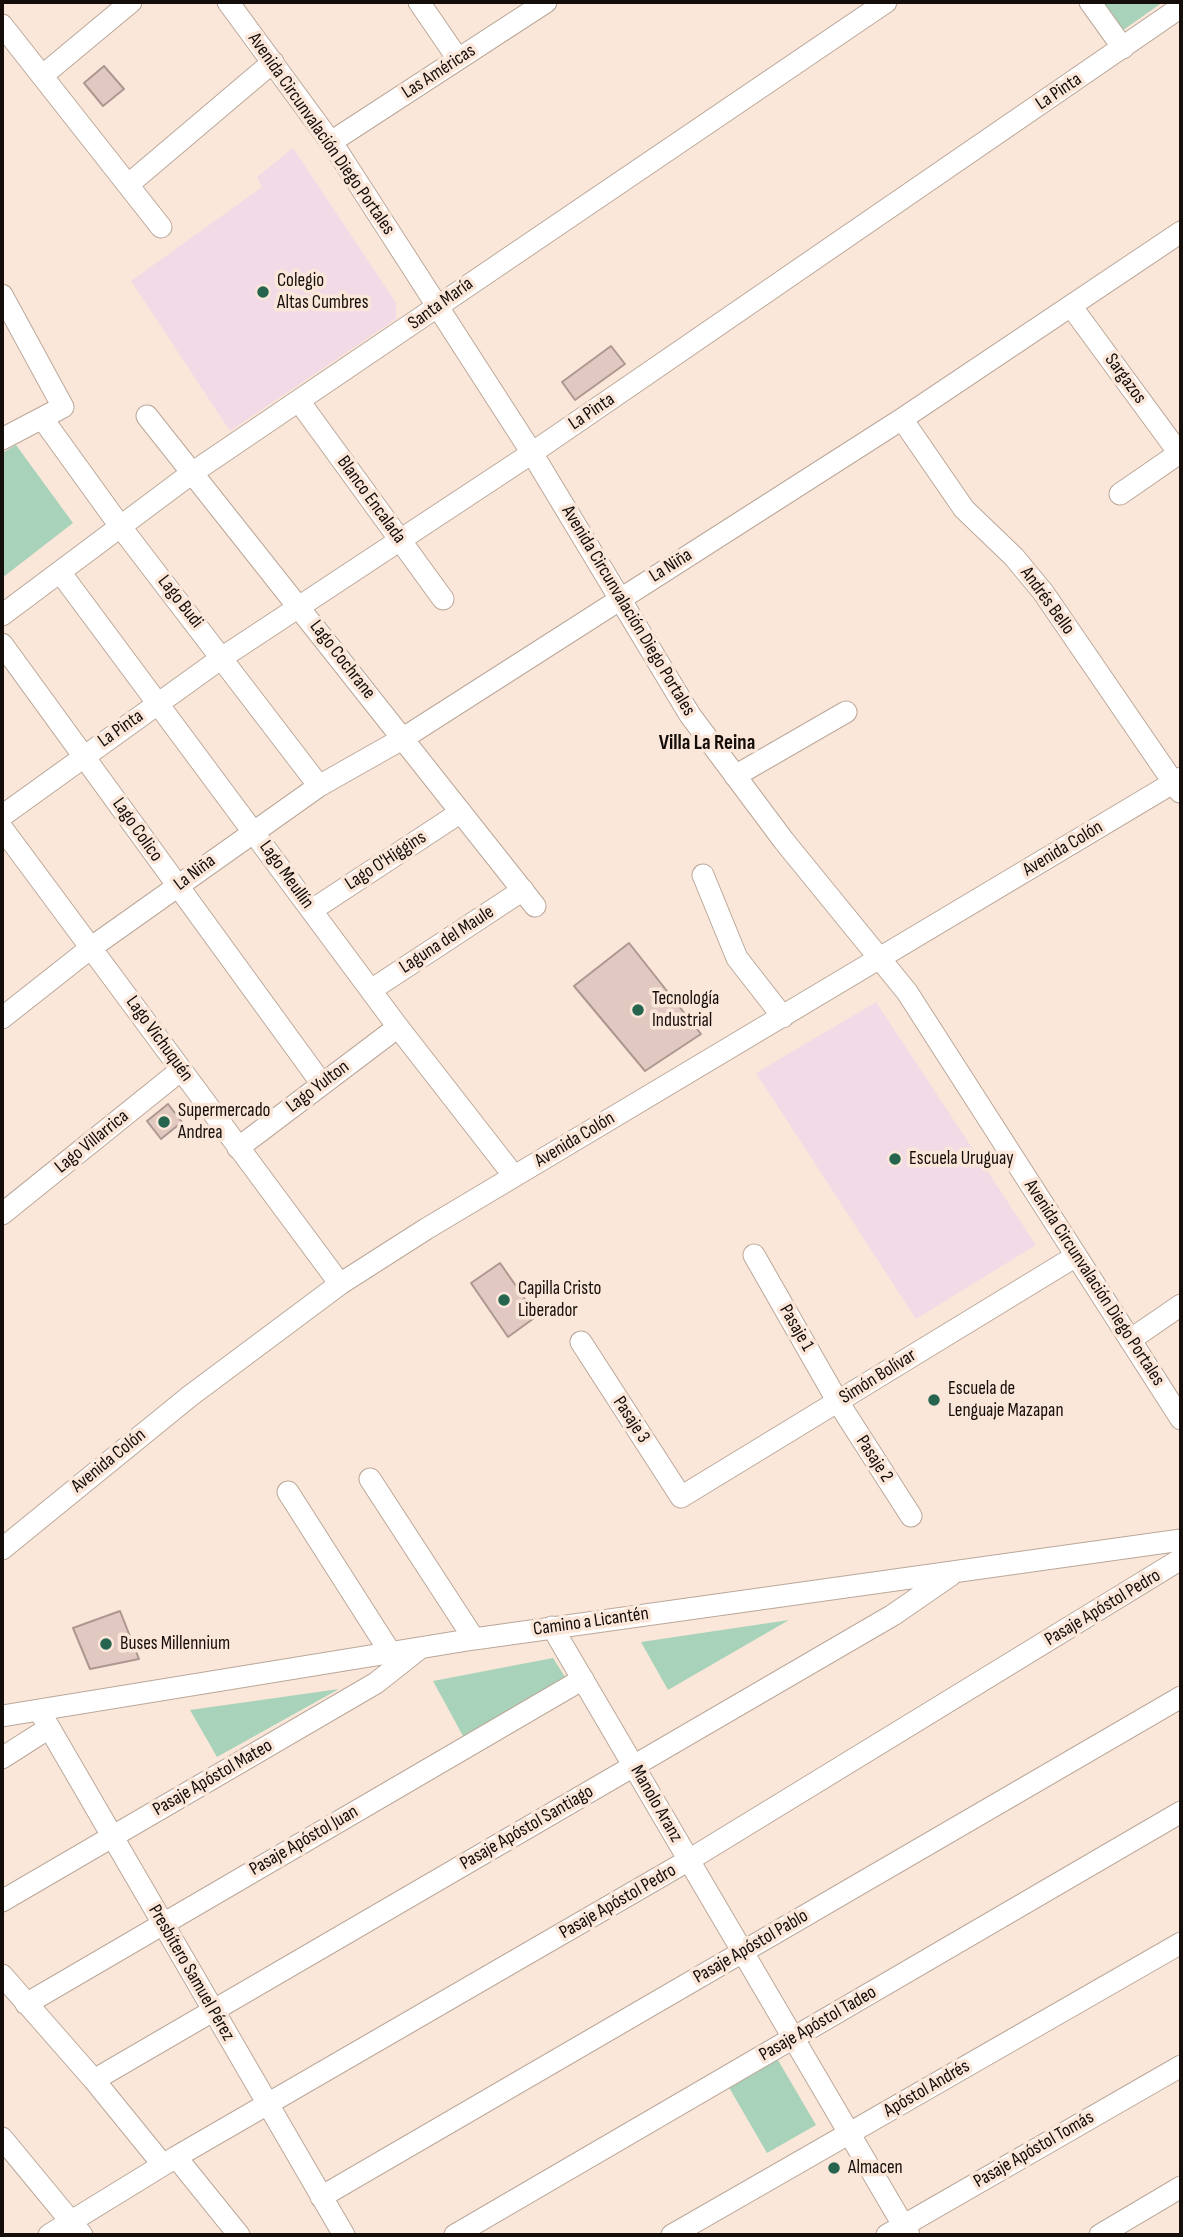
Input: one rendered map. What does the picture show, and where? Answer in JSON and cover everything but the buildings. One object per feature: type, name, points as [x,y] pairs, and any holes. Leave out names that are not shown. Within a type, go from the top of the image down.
[{"type":"street","points":[[42,76],[131,2]]},
{"type":"street","name":"Avenida Circunvalación Diego Portales","points":[[228,2],[331,142],[532,453],[622,597],[690,715],[735,776],[907,992],[1181,1419]]},
{"type":"street","points":[[419,2],[458,59]]},
{"type":"street","name":"Las Américas","points":[[331,142],[546,2]]},
{"type":"street","name":"Santa María","points":[[2,615],[192,474],[886,2]]},
{"type":"street","points":[[1090,2],[1123,48]]},
{"type":"street","name":"La Pinta","points":[[2,816],[223,657],[532,453],[1181,8]]},
{"type":"street","points":[[2,25],[161,228]]},
{"type":"street","points":[[129,184],[273,62]]},
{"type":"street","name":"La Niña","points":[[2,1018],[92,947],[319,786],[402,739],[902,419],[1181,232]]},
{"type":"street","points":[[2,295],[63,407],[2,439]]},
{"type":"street","name":"Sargazos","points":[[1071,306],[1180,452]]},
{"type":"street","name":"Blanco Encalada","points":[[299,401],[443,599]]},
{"type":"street","name":"Lago Cochrane","points":[[147,416],[529,898]]},
{"type":"street","name":"Lago Budi","points":[[42,418],[120,526],[223,657],[319,786]]},
{"type":"street","name":"Andrés Bello","points":[[902,419],[964,509],[1014,557],[1043,592],[1179,785]]},
{"type":"street","points":[[1120,494],[1180,452]]},
{"type":"street","name":"Lago Meullín","points":[[60,572],[398,1027],[513,1176]]},
{"type":"street","name":"Lago Colico","points":[[2,644],[322,1084]]},
{"type":"street","points":[[735,776],[846,712]]},
{"type":"street","name":"Avenida Colón","points":[[2,1549],[190,1395],[340,1284],[513,1176],[1179,785]]},
{"type":"street","name":"Lago O'Higgins","points":[[312,910],[461,812]]},
{"type":"street","name":"Lago Vichuquén","points":[[2,828],[340,1284]]},
{"type":"street","points":[[704,875],[737,958],[783,1017]]},
{"type":"street","name":"Laguna del Maule","points":[[371,990],[529,898]]},
{"type":"street","name":"Lago Yulton","points":[[238,1148],[398,1027]]},
{"type":"street","name":"Lago Villarrica","points":[[2,1214],[181,1070]]},
{"type":"street","name":"Pasaje 1","points":[[754,1255],[838,1402]]},
{"type":"street","name":"Simón Bolívar","points":[[681,1497],[1076,1256]]},
{"type":"street","points":[[1130,1340],[1181,1305]]},
{"type":"street","name":"Pasaje 3","points":[[581,1342],[681,1497]]},
{"type":"street","name":"Pasaje 2","points":[[838,1402],[911,1516]]},
{"type":"street","points":[[370,1479],[474,1639]]},
{"type":"street","points":[[288,1492],[390,1652]]},
{"type":"street","name":"Camino a Licantén","points":[[2,1716],[44,1719],[390,1652],[1181,1540]]},
{"type":"street","name":"Pasaje Apóstol Pedro","points":[[49,2235],[76,2228],[169,2161],[689,1860],[1181,1559]]},
{"type":"street","name":"Pasaje Apóstol Santiago","points":[[94,2080],[893,1615],[957,1571]]},
{"type":"street","name":"Manolo Aranz","points":[[552,1627],[849,2133],[900,2232]]},
{"type":"street","name":"Pasaje Apóstol Mateo","points":[[2,1901],[376,1683],[421,1648]]},
{"type":"street","name":"Pasaje Apóstol Juan","points":[[26,2004],[583,1679]]},
{"type":"street","name":"Pasaje Apóstol Pablo","points":[[321,2197],[1181,1697]]},
{"type":"street","points":[[2,1758],[44,1719]]},
{"type":"street","name":"Presbítero Samuel Pérez","points":[[44,1719],[344,2235]]},
{"type":"street","name":"Pasaje Apóstol Tadeo","points":[[455,2235],[1181,1812]]},
{"type":"street","name":"Apóstol Andrés","points":[[672,2235],[1181,1942]]},
{"type":"street","points":[[2,1975],[94,2080],[239,2235]]},
{"type":"street","name":"Pasaje Apóstol Tomás","points":[[900,2232],[1181,2066]]},
{"type":"street","points":[[2,2140],[76,2228]]},
{"type":"street","points":[[1100,2235],[1181,2187]]},
{"type":"shaded area","name":"Colegio Altas Cumbres","points":[[293,148],[396,303],[396,319],[230,431],[131,281],[262,187],[257,177]]},
{"type":"shaded area","name":"Escuela Uruguay","points":[[876,1002],[1036,1245],[916,1319],[756,1073]]},
{"type":"green space","points":[[1097,2],[1163,2],[1119,33]]},
{"type":"green space","points":[[16,445],[73,523],[2,578],[2,453]]},
{"type":"green space","points":[[789,1620],[668,1690],[641,1642]]},
{"type":"green space","points":[[553,1658],[567,1680],[463,1736],[433,1681]]},
{"type":"green space","points":[[339,1689],[217,1757],[190,1710]]},
{"type":"green space","points":[[775,2055],[816,2125],[767,2153],[727,2084]]},
{"type":"place","name":"Colegio Altas Cumbres","points":[[263,292]]},
{"type":"place","name":"Tecnología Industrial","points":[[638,1010]]},
{"type":"place","name":"Supermercado Andrea","points":[[164,1122]]},
{"type":"place","name":"Escuela Uruguay","points":[[895,1159]]},
{"type":"place","name":"Capilla Cristo Liberador","points":[[504,1300]]},
{"type":"place","name":"Escuela de Lenguaje Mazapan","points":[[934,1400]]},
{"type":"place","name":"Buses Millennium","points":[[106,1644]]},
{"type":"place","name":"Almacen","points":[[834,2168]]},
{"type":"district","name":"Villa La Reina","points":[[707,744]]}]
